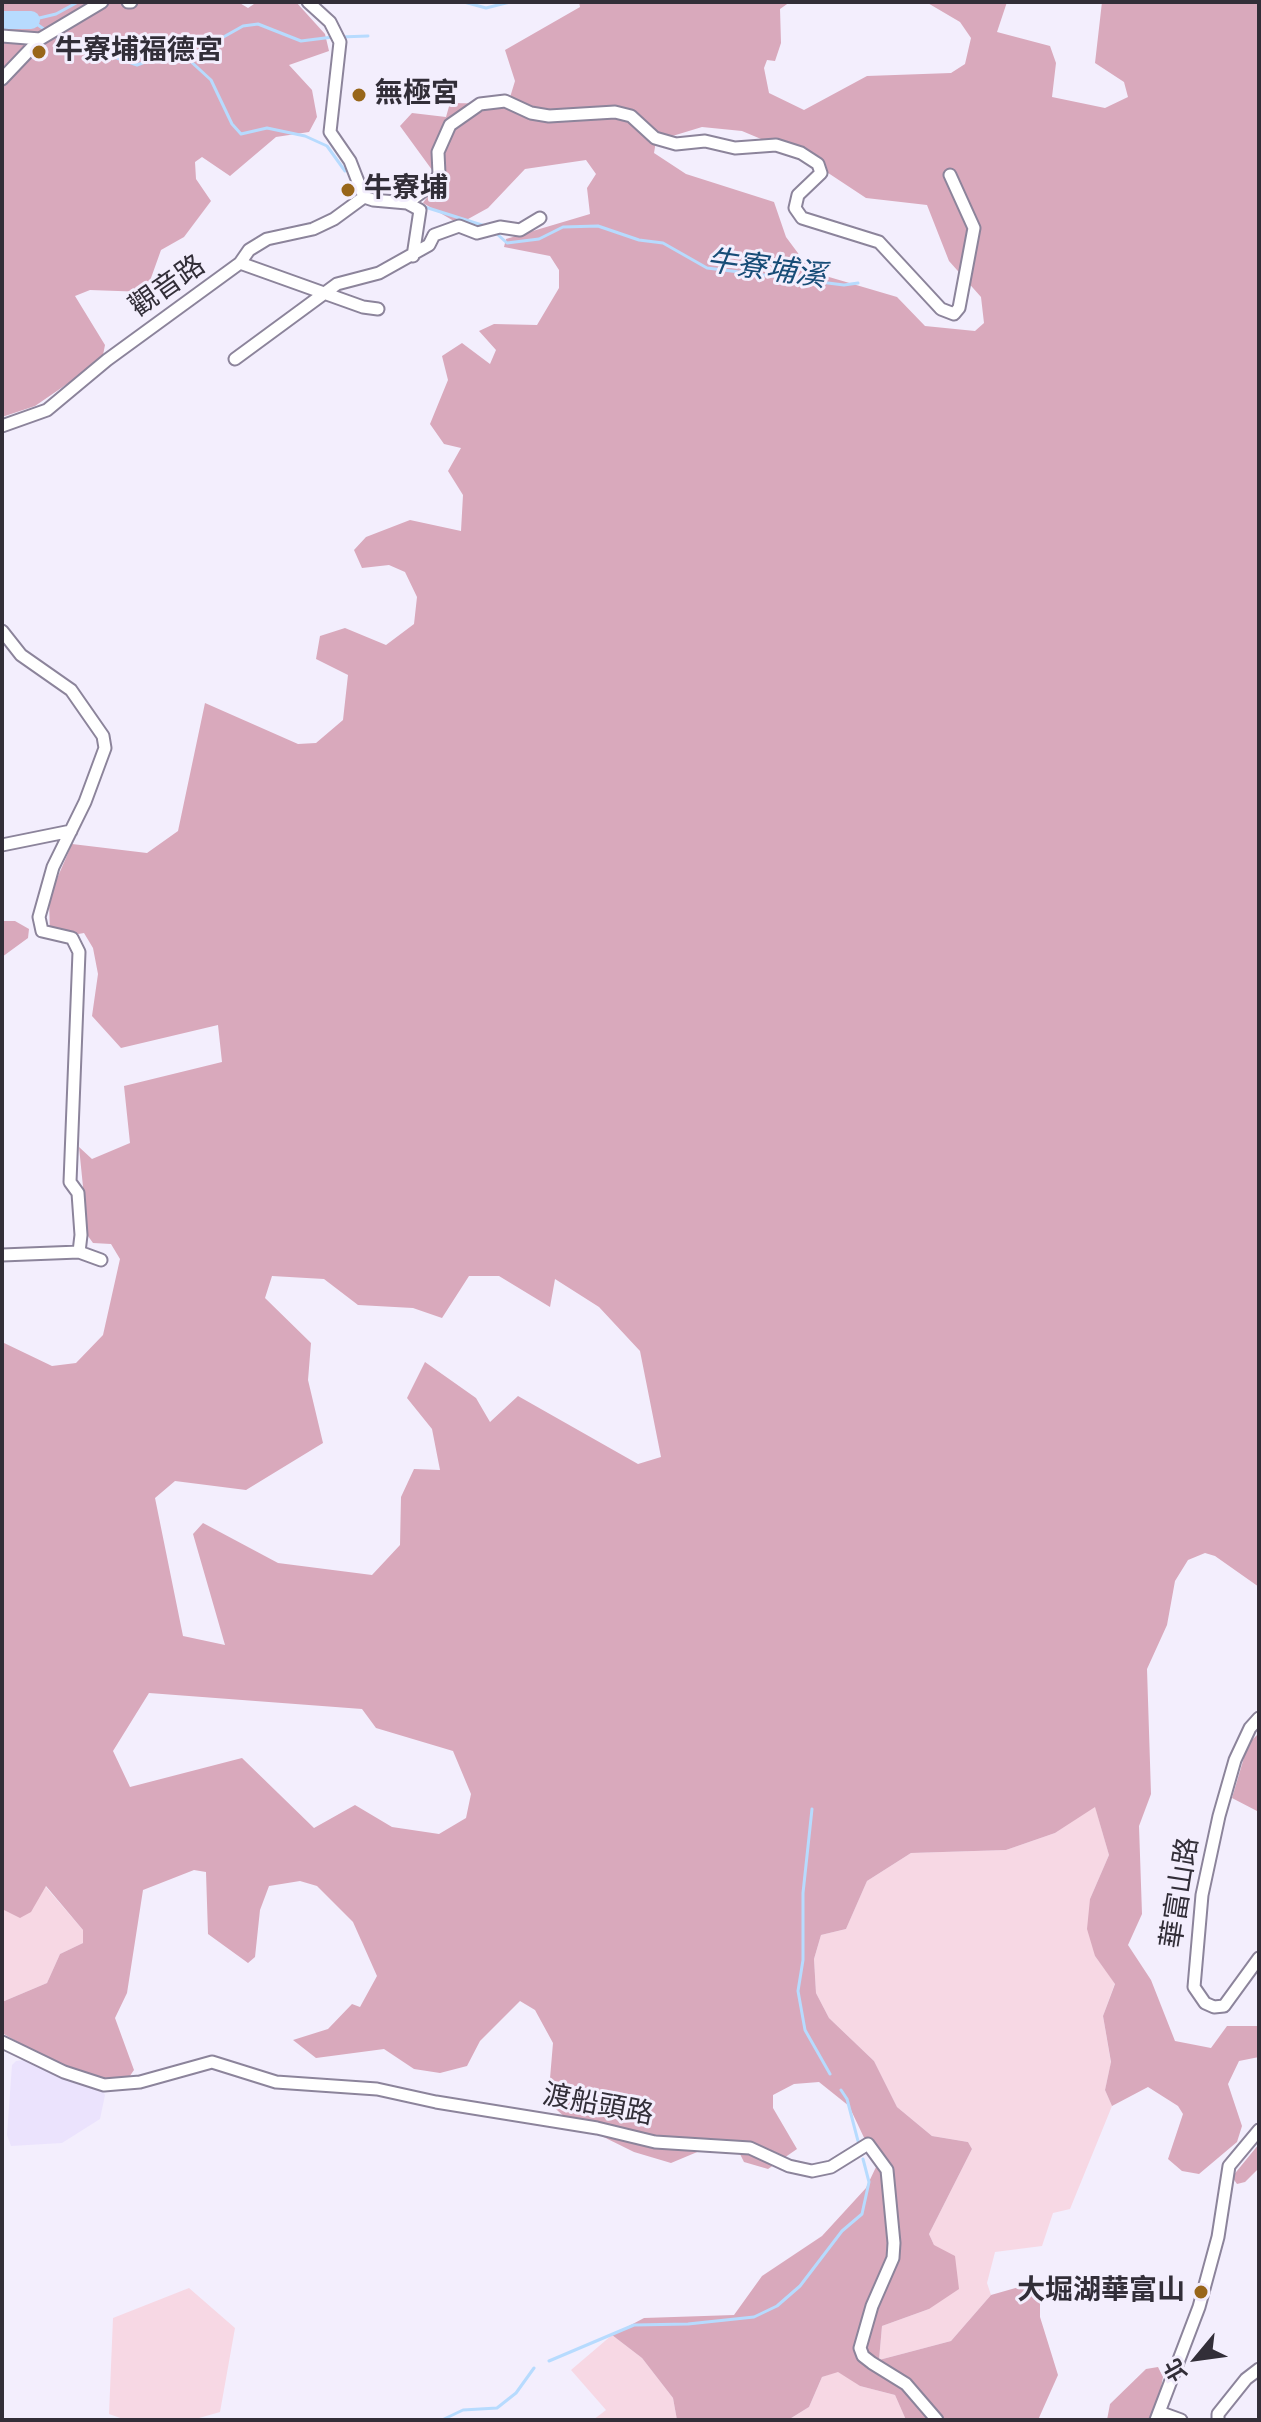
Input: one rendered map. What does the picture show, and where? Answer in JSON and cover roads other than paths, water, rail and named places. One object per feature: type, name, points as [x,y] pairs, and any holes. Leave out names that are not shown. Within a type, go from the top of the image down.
[{"type":"street","points":[[2,79],[47,35],[102,2]]},
{"type":"street","points":[[308,2],[338,37],[330,132],[350,161],[364,197]]},
{"type":"street","points":[[2,36],[47,35]]},
{"type":"street","points":[[407,203],[434,183],[439,174],[438,152],[450,125],[480,104],[505,101],[531,113],[549,116],[615,112],[631,116],[655,138],[676,144],[705,141],[735,148],[776,145],[801,153],[818,164],[821,173],[798,195],[795,208],[802,218],[879,242],[941,309],[954,314],[959,308],[974,228],[950,175]]},
{"type":"street","points":[[364,197],[389,204],[407,203],[420,210],[413,256]]},
{"type":"street","points":[[240,263],[249,250],[267,239],[313,229],[334,219],[364,197]]},
{"type":"street","points":[[235,359],[337,284],[379,273],[413,256],[429,245],[434,235],[459,226],[477,233],[500,227],[520,230],[540,218]]},
{"type":"street","name":"觀音路","points":[[2,426],[47,410],[107,360],[240,263],[378,309]]},
{"type":"street","points":[[2,631],[21,655],[71,690],[103,736],[103,759],[53,867],[39,917],[42,931],[72,938],[79,952],[70,1182],[78,1193],[79,1252]]},
{"type":"street","points":[[2,845],[71,831]]},
{"type":"street","points":[[2,1255],[79,1252],[101,1260]]},
{"type":"street","name":"華富山路","points":[[1259,1718],[1250,1728],[1235,1760],[1219,1816],[1202,1895],[1194,1987],[1205,2003],[1214,2007],[1224,2006],[1259,1958]]},
{"type":"street","name":"渡船頭路","points":[[2,2042],[85,2081],[104,2085],[157,2078],[212,2062],[276,2082],[377,2089],[436,2102],[597,2128],[655,2142],[750,2148],[789,2166],[812,2171],[831,2167],[868,2144],[887,2170],[894,2243],[893,2258],[872,2306],[860,2348],[863,2356],[906,2384],[937,2420]]},
{"type":"street","points":[[1181,2420],[1158,2416],[1203,2293],[1218,2237],[1229,2166],[1259,2130]]},
{"type":"street","points":[[1218,2420],[1218,2414],[1246,2379],[1259,2369]]},
{"type":"waterway","points":[[31,20],[56,14],[78,2]]},
{"type":"waterway","points":[[464,2],[486,8],[510,2]]},
{"type":"waterway","name":"牛寮埔溪","points":[[2,20],[31,20]]},
{"type":"waterway","name":"牛寮埔溪","points":[[31,20],[48,32]]},
{"type":"waterway","points":[[188,57],[243,26],[258,24],[301,41],[333,37]]},
{"type":"waterway","name":"牛寮埔溪","points":[[54,36],[137,65],[167,54],[187,58],[211,80],[232,124],[241,134],[267,128],[305,136],[327,146],[345,171]]},
{"type":"waterway","points":[[340,37],[368,36]]},
{"type":"waterway","name":"牛寮埔溪","points":[[425,207],[485,226]]},
{"type":"waterway","name":"牛寮埔溪","points":[[496,233],[507,243],[539,239],[563,227],[598,226],[639,240],[663,243],[707,268],[844,285],[858,283]]},
{"type":"waterway","points":[[812,1809],[803,1893],[803,1960],[798,1991],[805,2030],[830,2074]]},
{"type":"waterway","points":[[841,2090],[847,2099],[858,2141]]},
{"type":"waterway","points":[[549,2361],[634,2325],[688,2324],[754,2317],[777,2306],[800,2286],[842,2231],[862,2214],[869,2182],[863,2159]]},
{"type":"waterway","points":[[442,2420],[463,2410],[497,2408],[516,2393],[534,2368]]},
{"type":"place","name":"牛寮埔福德宮","points":[[39,52]]},
{"type":"place","name":"無極宮","points":[[359,95]]},
{"type":"place","name":"牛寮埔","points":[[348,190]]},
{"type":"place","name":"大堀湖華富山","points":[[1201,2292]]}]
